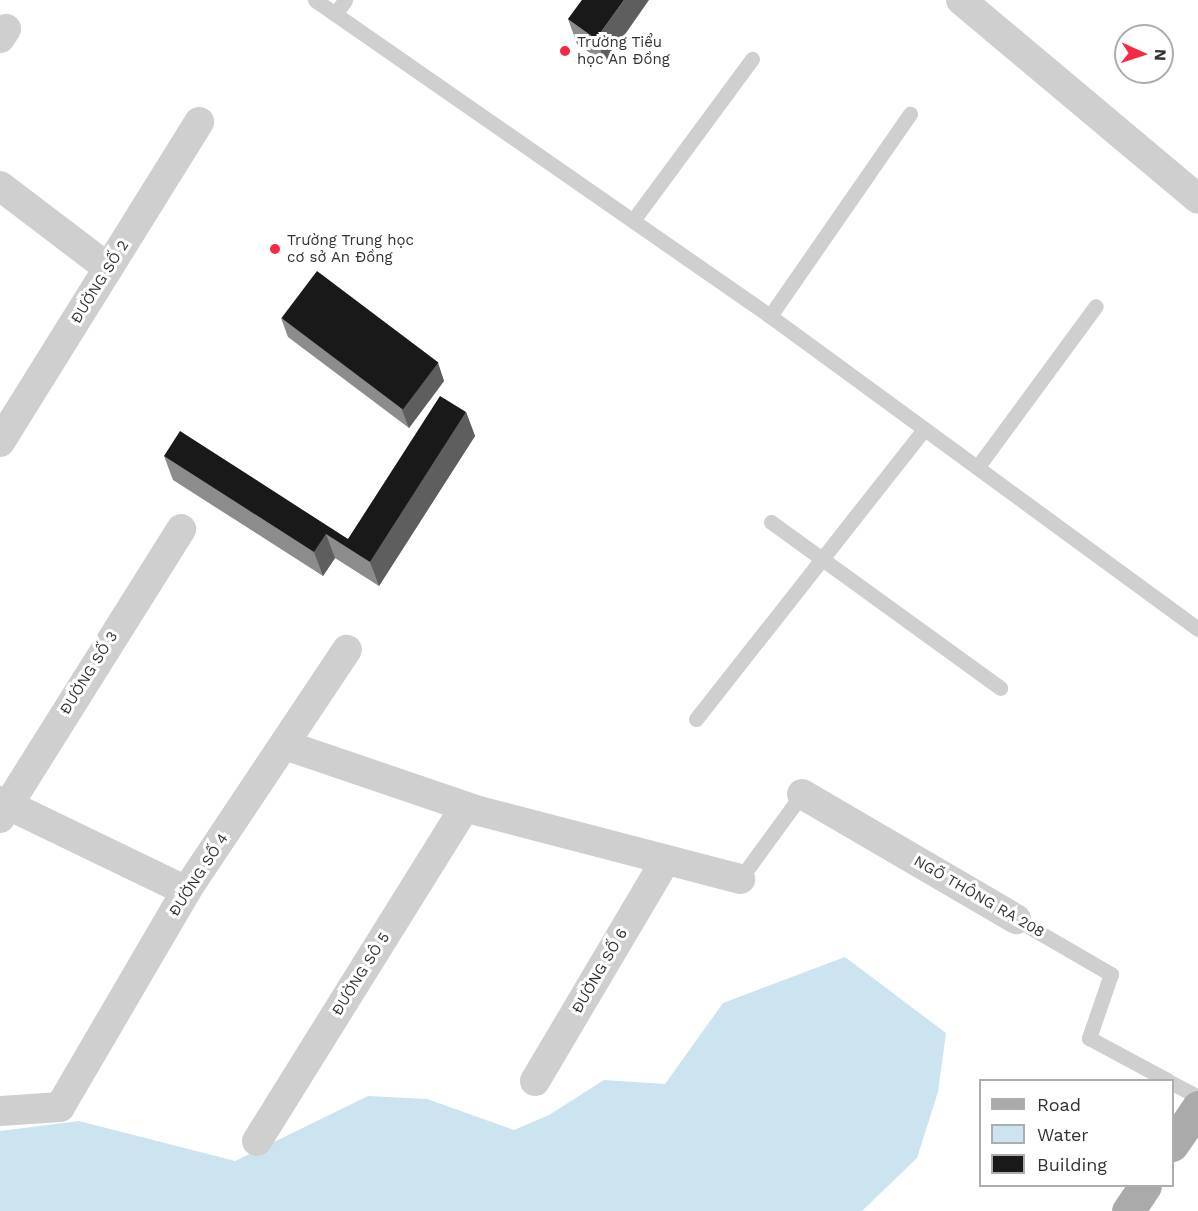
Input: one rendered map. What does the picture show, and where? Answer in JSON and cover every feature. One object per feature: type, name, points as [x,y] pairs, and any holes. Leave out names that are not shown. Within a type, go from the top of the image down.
[{"type":"main road","points":[[1174,1143],[1198,1107]]},
{"type":"main road","points":[[1128,1211],[1144,1187]]},
{"type":"street","points":[[960,0],[1198,200]]},
{"type":"street","name":"ĐƯỜNG SỐ 2","points":[[0,442],[199,122]]},
{"type":"street","points":[[0,186],[108,268]]},
{"type":"street","name":"ĐƯỜNG SỐ 3","points":[[2,807],[181,529]]},
{"type":"street","name":"ĐƯỜNG SỐ 4","points":[[0,1111],[60,1107],[186,891],[288,746],[347,650]]},
{"type":"street","points":[[288,746],[465,807],[740,879]]},
{"type":"street","name":"NGÕ THÔNG RA 208","points":[[802,794],[1016,919]]},
{"type":"street","points":[[2,807],[186,891]]},
{"type":"street","name":"ĐƯỜNG SÔ 5","points":[[257,1141],[465,807]]},
{"type":"street","name":"ĐƯỜNG SỐ 6","points":[[535,1081],[665,861]]},
{"type":"lane","points":[[315,0],[634,219],[924,429],[979,465],[1198,629]]},
{"type":"lane","points":[[335,14],[345,0]]},
{"type":"lane","points":[[634,219],[752,59]]},
{"type":"lane","points":[[770,316],[910,114]]},
{"type":"lane","points":[[979,465],[1096,306]]},
{"type":"lane","points":[[696,719],[924,429]]},
{"type":"lane","points":[[771,522],[824,558],[1000,688]]},
{"type":"lane","name":"NGÕ THÔNG RA 208","points":[[740,879],[802,794]]},
{"type":"lane","name":"NGÕ THÔNG RA 208","points":[[1016,919],[1111,974],[1089,1038],[1165,1079]]},
{"type":"lane","points":[[1174,1084],[1198,1097]]},
{"type":"water","points":[[845,957],[946,1033],[938,1092],[917,1158],[862,1211],[0,1211],[0,1131],[79,1121],[235,1161],[368,1096],[427,1099],[514,1130],[549,1115],[604,1080],[665,1084],[723,1003]]},
{"type":"building","points":[[582,0],[624,0],[596,39],[568,19]]},
{"type":"building","points":[[317,271],[438,362],[403,410],[281,318]]},
{"type":"building","points":[[440,396],[466,412],[370,562],[326,534],[314,552],[164,456],[180,431],[348,539]]},
{"type":"place","name":"Trường Tiểu học An Đồng","points":[[565,51]]},
{"type":"place","name":"Trường Trung học cơ sở An Đồng","points":[[275,249]]}]
